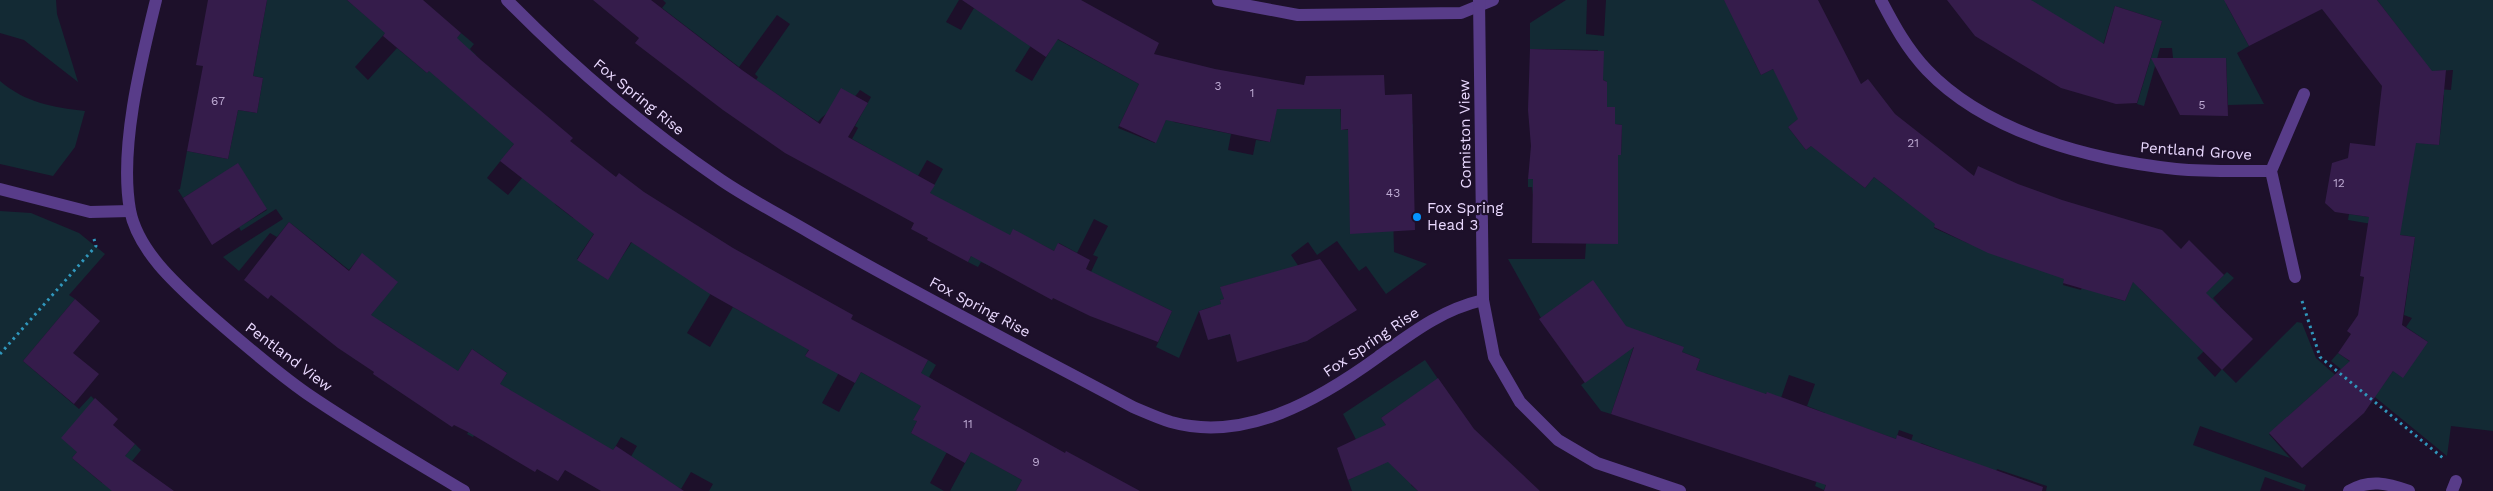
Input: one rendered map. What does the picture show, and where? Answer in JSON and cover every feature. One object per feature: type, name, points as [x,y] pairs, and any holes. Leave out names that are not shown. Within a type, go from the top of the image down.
[{"type":"street","points":[[0,189],[90,212],[130,211],[128,175],[130,134],[136,90],[156,0]]},
{"type":"street","name":"Fox Spring Rise","points":[[507,0],[573,66],[647,127],[723,181],[856,260],[1133,407],[1172,423],[1214,427],[1234,426],[1256,422],[1306,404],[1350,378],[1440,314],[1484,300]]},
{"type":"street","points":[[1218,0],[1298,15],[1461,14],[1479,3],[1493,0]]},
{"type":"street","name":"Pentland Grove","points":[[1881,0],[1899,32],[1926,69],[1948,90],[1984,114],[2059,145],[2115,160],[2179,169],[2271,171]]},
{"type":"street","name":"Comiston View","points":[[1479,3],[1484,300],[1494,357],[1508,384],[1534,418],[1571,449],[1598,463],[1680,491]]},
{"type":"street","name":"Pentland Grove","points":[[2295,277],[2271,171],[2304,94]]},
{"type":"street","name":"Pentland View","points":[[130,211],[148,250],[183,291],[238,339],[305,392],[464,491]]},
{"type":"street","points":[[2349,491],[2371,483],[2384,483],[2409,491]]},
{"type":"path","points":[[0,354],[96,246],[90,212]]},
{"type":"path","points":[[2295,277],[2307,322],[2320,358],[2444,459],[2454,486]]},
{"type":"shaded area","points":[[0,0],[56,0],[57,14],[78,82],[24,40],[0,33]]},
{"type":"shaded area","points":[[267,0],[347,0],[373,22],[396,21],[355,67],[368,80],[397,48],[427,73],[461,33],[474,44],[470,49],[476,55],[449,87],[526,129],[487,178],[508,195],[531,167],[556,205],[573,218],[581,208],[601,223],[577,259],[607,279],[632,242],[711,293],[687,333],[710,347],[733,307],[809,349],[805,356],[842,367],[822,403],[839,412],[861,372],[907,398],[928,360],[936,365],[929,377],[935,381],[914,419],[917,421],[911,433],[932,444],[953,441],[930,483],[944,491],[709,491],[713,484],[691,472],[681,489],[643,467],[620,476],[637,446],[621,437],[604,466],[495,403],[473,437],[467,434],[507,373],[472,349],[455,376],[421,354],[397,390],[392,387],[419,346],[382,322],[356,360],[343,350],[397,282],[362,254],[349,270],[289,222],[277,237],[270,233],[239,271],[223,257],[283,219],[276,209],[241,231],[239,227],[267,210],[238,164],[183,198],[178,190],[180,189],[187,151],[228,159],[238,110],[257,113],[263,78],[253,76]]},
{"type":"shaded area","points":[[663,0],[959,0],[946,22],[961,30],[974,8],[1035,39],[1015,71],[1032,81],[1057,39],[1139,84],[1118,128],[1155,143],[1167,118],[1174,122],[1231,134],[1228,150],[1253,155],[1256,140],[1270,142],[1282,81],[1299,109],[1329,109],[1340,95],[1341,130],[1383,128],[1384,124],[1413,124],[1412,150],[1383,168],[1349,169],[1350,214],[1393,213],[1394,252],[1427,264],[1386,294],[1366,266],[1359,271],[1337,241],[1317,255],[1308,242],[1291,255],[1301,270],[1296,306],[1307,341],[1282,348],[1261,276],[1221,287],[1224,299],[1220,300],[1230,334],[1220,337],[1211,307],[1199,311],[1179,358],[1156,347],[1172,311],[1091,272],[1098,257],[1093,255],[1108,226],[1094,219],[1077,253],[1059,243],[1054,251],[1013,230],[992,267],[981,262],[978,267],[968,262],[988,224],[925,202],[943,169],[927,160],[918,176],[852,139],[858,128],[855,126],[871,97],[860,90],[851,100],[827,113],[818,122],[756,80],[758,77],[755,74],[790,24],[777,15],[739,67],[662,8],[666,3]]},
{"type":"shaded area","points":[[1566,0],[1587,0],[1586,34],[1604,36],[1606,0],[1724,0],[1760,43],[1748,49],[1761,75],[1773,69],[1803,116],[1788,127],[1806,150],[1820,139],[1859,166],[1851,177],[1865,188],[1874,177],[1904,200],[1934,162],[1938,217],[1934,228],[1972,245],[1977,236],[2085,211],[2063,285],[2081,290],[2084,280],[2113,289],[2110,297],[2125,301],[2140,264],[2140,289],[2175,323],[2227,272],[2234,278],[2213,298],[2220,306],[2189,336],[2204,351],[2197,358],[2215,377],[2222,369],[2236,383],[2297,322],[2302,323],[2316,358],[2341,380],[2322,386],[2269,434],[2290,458],[2200,426],[2193,445],[2306,485],[2304,491],[2265,477],[2260,491],[2046,491],[2047,486],[1997,469],[1989,491],[1959,491],[1969,461],[1921,443],[1895,491],[1913,435],[1899,430],[1896,439],[1848,422],[1824,490],[1815,486],[1827,451],[1813,446],[1825,413],[1807,406],[1815,384],[1789,375],[1781,398],[1766,393],[1762,404],[1733,383],[1705,373],[1683,436],[1674,433],[1700,359],[1682,352],[1683,347],[1657,337],[1652,352],[1634,346],[1611,414],[1601,411],[1581,385],[1610,364],[1572,365],[1570,363],[1623,323],[1541,318],[1508,259],[1585,259],[1586,244],[1598,195],[1533,195],[1532,187],[1528,187],[1528,179],[1597,180],[1598,155],[1621,155],[1622,125],[1615,124],[1615,108],[1528,106],[1607,94],[1607,82],[1598,77],[1598,50],[1530,49],[1530,23]]},
{"type":"shaded area","points":[[2031,0],[2232,0],[2226,4],[2249,46],[2237,53],[2264,104],[2228,105],[2226,58],[2173,58],[2172,48],[2160,48],[2144,106],[2137,104],[2162,21],[2115,6],[2088,95]]},
{"type":"shaded area","points":[[2377,0],[2493,0],[2493,431],[2451,426],[2447,456],[2331,361],[2338,353],[2383,385],[2393,371],[2428,342],[2406,327],[2412,318],[2404,315],[2415,237],[2371,231],[2372,224],[2348,220],[2349,214],[2402,222],[2376,138],[2439,145],[2444,95],[2415,91],[2415,87],[2451,90],[2453,70],[2416,72],[2420,56]]},
{"type":"shaded area","points":[[0,81],[20,94],[40,103],[85,111],[75,147],[53,176],[0,164]]},
{"type":"shaded area","points":[[0,211],[31,213],[79,233],[105,254],[69,295],[75,299],[23,361],[79,409],[91,396],[94,399],[77,452],[72,458],[102,483],[135,444],[141,450],[132,461],[136,464],[116,491],[0,491]]},
{"type":"shaded area","points":[[1425,360],[1438,379],[1381,418],[1412,462],[1411,485],[1418,491],[1352,491],[1348,480],[1371,469],[1343,414]]},
{"type":"shaded area","points":[[992,413],[976,454],[1022,480],[1016,491],[950,491]]},
{"type":"building","points":[[208,0],[267,0],[253,76],[263,78],[257,113],[238,110],[228,159],[187,151],[203,66],[196,65]]},
{"type":"building","points":[[347,0],[423,0],[461,33],[457,38],[573,138],[570,141],[616,177],[619,173],[644,192],[733,248],[853,315],[851,319],[928,360],[921,373],[1065,453],[1066,451],[1140,491],[1016,491],[1022,480],[971,452],[965,463],[911,433],[917,421],[913,420],[921,406],[861,372],[855,383],[805,356],[809,350],[710,294],[631,242],[608,280],[577,260],[594,234],[500,161],[514,144],[429,71],[427,73],[383,36],[385,33]]},
{"type":"building","points":[[593,0],[651,0],[742,70],[820,124],[841,88],[868,103],[848,137],[935,185],[930,193],[1010,235],[1013,229],[1054,251],[1058,243],[1090,260],[1086,269],[1172,311],[1158,342],[1090,316],[1053,298],[1052,300],[971,256],[968,262],[927,240],[928,238],[911,229],[914,223],[785,153],[723,110],[635,43],[639,38]]},
{"type":"building","points":[[962,0],[1081,0],[1159,43],[1154,54],[1215,69],[1304,85],[1306,76],[1384,75],[1385,95],[1412,94],[1415,230],[1350,234],[1348,129],[1341,130],[1341,109],[1277,109],[1270,142],[1166,120],[1156,143],[1119,126],[1139,84],[1058,39],[1046,57]]},
{"type":"building","points":[[1724,0],[1818,0],[1861,84],[1868,79],[1895,114],[1974,176],[1978,166],[2018,184],[2062,200],[2162,230],[2181,249],[2189,240],[2224,275],[2206,293],[2253,339],[2222,370],[2133,282],[2125,301],[2063,283],[2064,279],[1988,253],[1934,227],[1935,224],[1874,177],[1865,188],[1811,146],[1806,150],[1788,127],[1798,119],[1773,69],[1761,75]]},
{"type":"building","points":[[1947,0],[2031,0],[2104,44],[2115,6],[2162,21],[2137,103],[2116,104],[2061,88],[1975,36]]},
{"type":"building","points":[[2224,0],[2377,0],[2432,71],[2446,70],[2439,145],[2416,143],[2400,235],[2415,237],[2402,325],[2428,342],[2403,378],[2393,371],[2364,413],[2302,468],[2269,433],[2350,361],[2338,353],[2351,334],[2347,331],[2358,315],[2364,277],[2360,276],[2369,217],[2335,212],[2325,203],[2332,163],[2348,158],[2350,143],[2375,146],[2382,86],[2322,9],[2249,46]]},
{"type":"building","points":[[1530,49],[1604,51],[1603,80],[1607,82],[1607,107],[1615,107],[1615,124],[1622,125],[1621,155],[1618,155],[1618,244],[1532,243],[1533,179],[1528,179],[1531,146],[1528,110]]},
{"type":"building","points":[[2151,58],[2226,58],[2228,116],[2180,115]]},
{"type":"building","points":[[238,163],[267,209],[212,245],[183,198]]},
{"type":"building","points":[[289,222],[349,271],[362,253],[398,282],[371,315],[458,371],[472,349],[507,373],[500,384],[613,450],[616,446],[684,491],[601,491],[565,470],[558,481],[537,469],[535,472],[468,432],[454,425],[452,427],[373,374],[374,372],[338,348],[271,295],[268,299],[244,280]]},
{"type":"building","points":[[1320,259],[1357,310],[1307,341],[1237,362],[1230,334],[1208,340],[1199,311],[1221,304],[1220,300],[1224,299],[1220,287]]},
{"type":"building","points":[[1593,280],[1626,326],[1684,347],[1682,352],[1700,359],[1696,370],[1766,394],[1767,392],[1896,439],[1897,435],[2043,487],[2042,491],[1824,491],[1826,485],[1611,414],[1634,347],[1585,383],[1539,319]]},
{"type":"building","points":[[75,299],[100,321],[73,353],[99,374],[74,404],[23,361]]},
{"type":"building","points":[[1438,378],[1474,429],[1540,491],[1418,491],[1388,462],[1348,480],[1337,448],[1386,425],[1381,418]]},
{"type":"building","points":[[95,398],[118,419],[113,425],[135,444],[125,456],[174,491],[112,491],[72,458],[77,452],[61,438]]},
{"type":"place","name":"Fox Spring Head 3","points":[[1417,217]]}]
